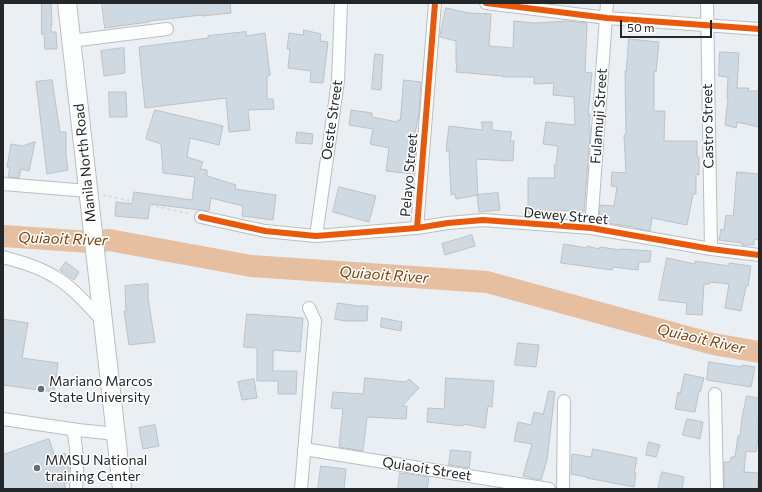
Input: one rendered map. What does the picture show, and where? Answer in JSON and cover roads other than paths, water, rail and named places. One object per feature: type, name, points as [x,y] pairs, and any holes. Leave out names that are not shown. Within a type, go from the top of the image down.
[{"type":"highway","name":"Manila North Road","points":[[66,3],[122,489]]},
{"type":"street","name":"Oeste Street","points":[[316,236],[338,81],[341,3]]},
{"type":"street","name":"Pelayo Street","points":[[202,217],[265,231],[316,236],[417,228],[435,3]]},
{"type":"street","points":[[486,3],[607,18],[759,29]]},
{"type":"street","name":"Fulamuji Street","points":[[591,228],[607,3]]},
{"type":"street","name":"Castro Street","points":[[707,3],[706,25],[711,249]]},
{"type":"street","points":[[71,41],[167,29]]},
{"type":"street","points":[[3,184],[88,191]]},
{"type":"street","name":"Dewey Street","points":[[417,228],[448,223],[483,220],[591,228],[711,249],[759,255]]},
{"type":"street","points":[[3,257],[37,268],[56,277],[71,288],[103,321]]},
{"type":"street","points":[[301,489],[315,321],[309,308]]},
{"type":"street","points":[[715,394],[717,489]]},
{"type":"street","points":[[563,489],[564,400]]},
{"type":"street","points":[[3,419],[116,434]]},
{"type":"street","points":[[73,429],[77,451],[76,489]]},
{"type":"street","name":"Quiaoit Street","points":[[304,449],[549,489]]},
{"type":"waterway","name":"Quiaoit River","points":[[3,236],[90,242],[109,240],[251,266],[487,282],[713,344],[759,352]]},
{"type":"place","name":"Mariano Marcos State University","points":[[41,389]]},
{"type":"place","name":"MMSU National training Center","points":[[37,468]]}]
